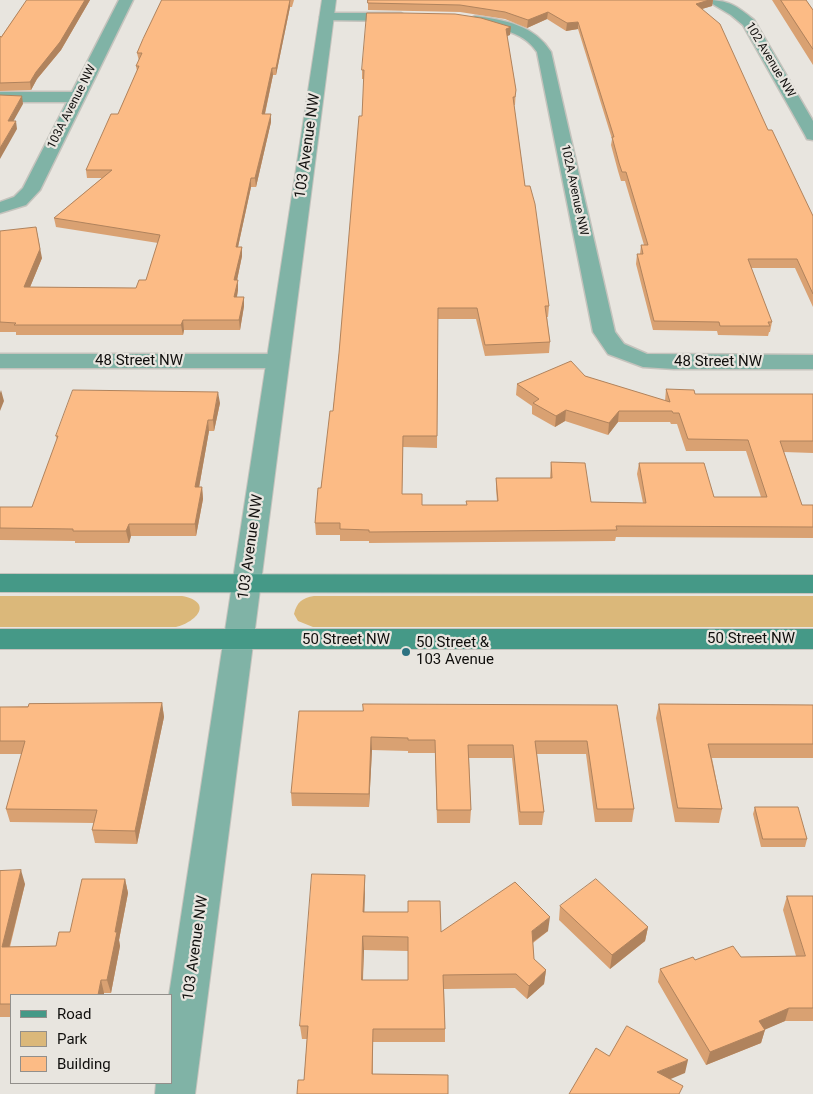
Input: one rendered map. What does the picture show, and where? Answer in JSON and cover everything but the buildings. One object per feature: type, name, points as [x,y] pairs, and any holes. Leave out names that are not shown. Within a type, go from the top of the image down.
[{"type":"main road","points":[[0,583],[813,584]]},
{"type":"main road","name":"50 Street NW","points":[[0,640],[813,639]]},
{"type":"street","name":"103A Avenue NW","points":[[5,207],[20,201],[31,190],[126,0]]},
{"type":"street","name":"102 Avenue NW","points":[[712,0],[736,12],[749,23],[813,135]]},
{"type":"street","points":[[328,9],[413,17]]},
{"type":"street","name":"103 Avenue NW","points":[[175,1094],[245,583],[328,9]]},
{"type":"street","name":"102A Avenue NW","points":[[460,18],[494,23],[518,30],[536,40],[544,52],[604,332],[612,344],[624,354]]},
{"type":"street","points":[[0,97],[76,97]]},
{"type":"street","name":"48 Street NW","points":[[624,354],[643,360],[660,362],[813,362]]},
{"type":"street","name":"48 Street NW","points":[[0,361],[277,361]]},
{"type":"green space","points":[[0,596],[182,596],[192,599],[200,607],[196,617],[176,627],[0,627]]},
{"type":"green space","points":[[314,596],[813,596],[813,627],[313,627],[298,621],[294,614],[301,601]]},
{"type":"place","name":"50 Street & 103 Avenue","points":[[406,652]]}]
